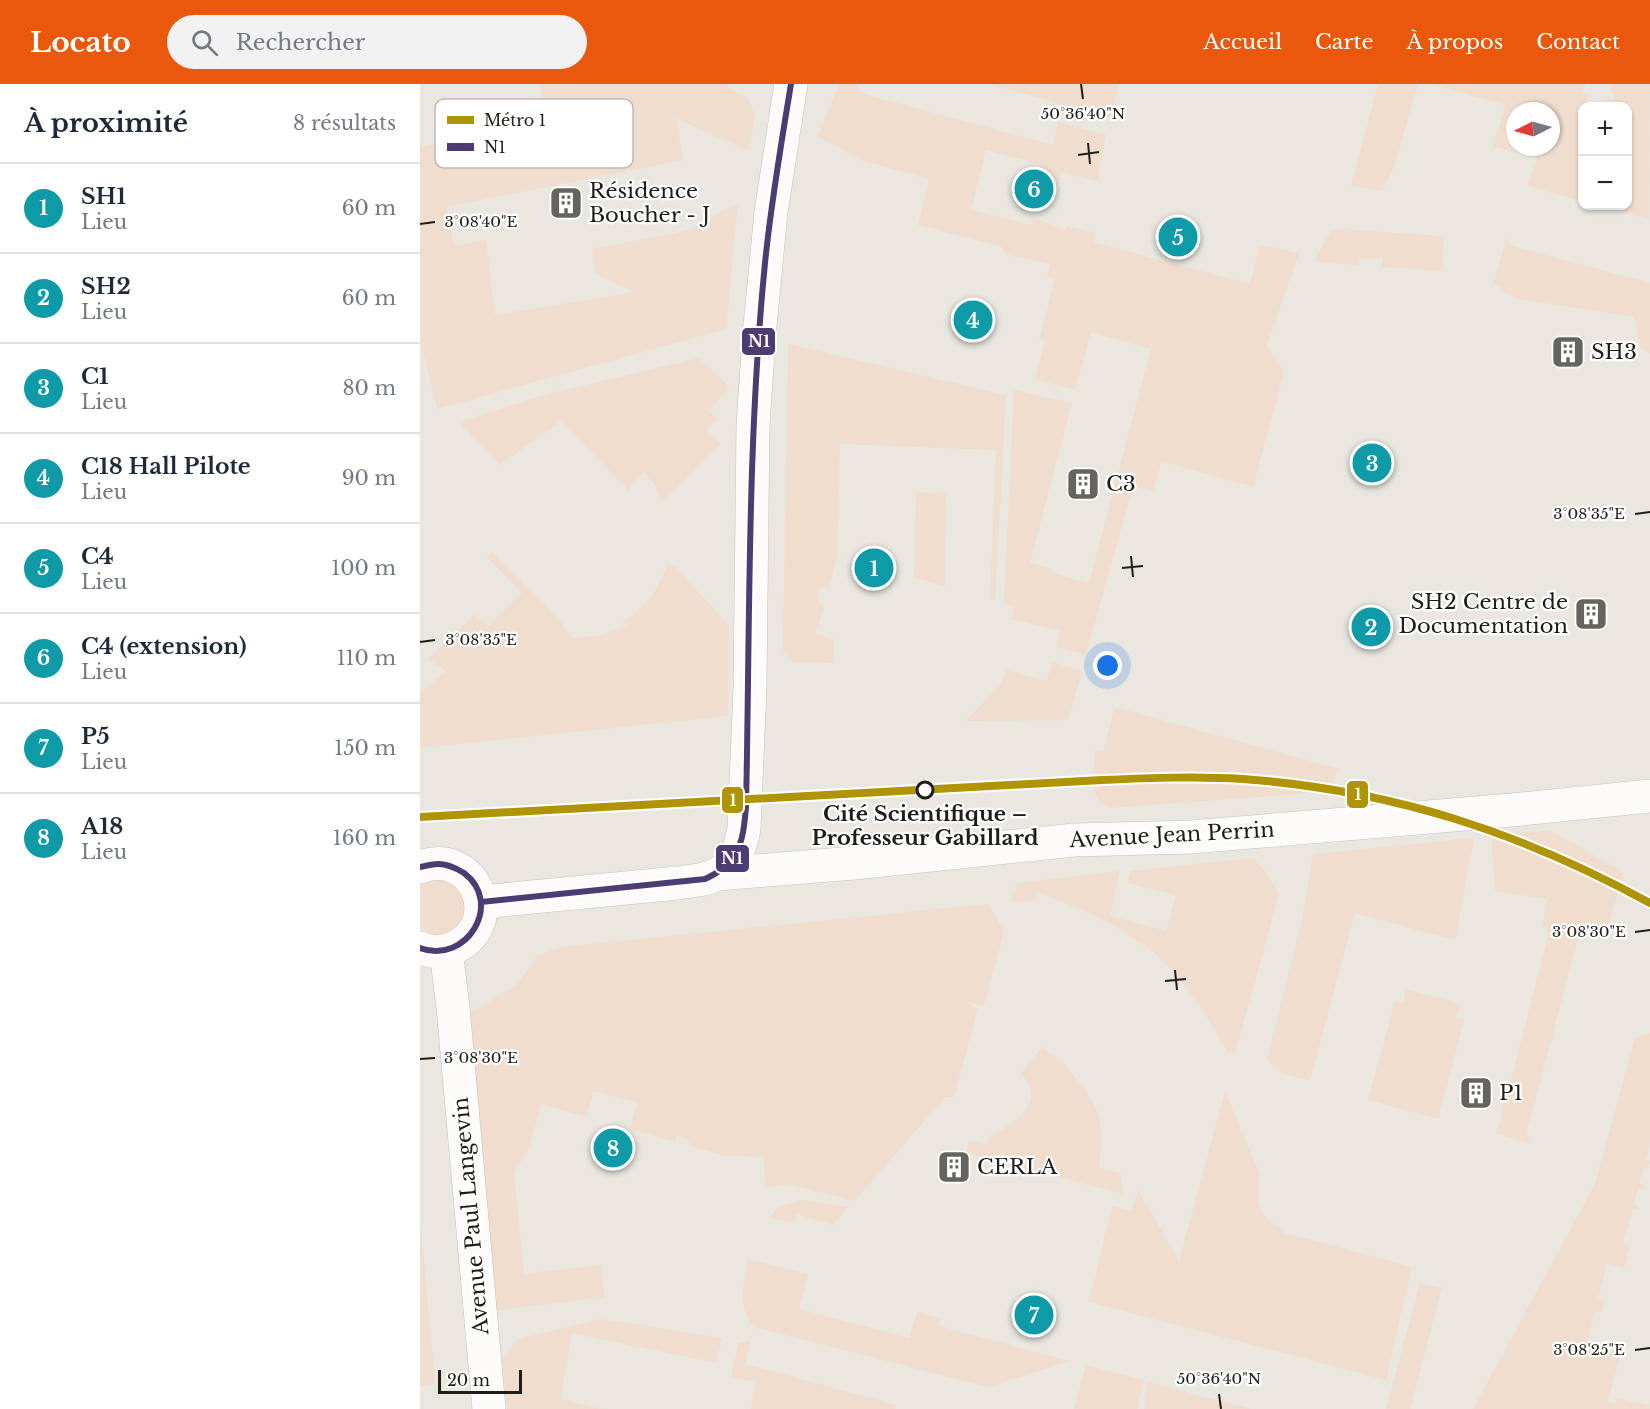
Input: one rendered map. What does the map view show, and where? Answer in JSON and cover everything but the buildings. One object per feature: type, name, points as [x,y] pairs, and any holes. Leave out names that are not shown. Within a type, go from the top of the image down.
[{"type":"street","points":[[718,874],[735,858],[744,829],[750,687],[755,396],[770,222],[791,84]]},
{"type":"street","name":"Avenue Jean Perrin","points":[[481,902],[678,883],[705,879],[718,874],[843,864],[1074,840],[1191,837],[1650,796]]},
{"type":"street","points":[[420,867],[428,864],[442,864],[463,872],[477,888],[481,902],[480,916],[473,934],[458,946],[433,950]]},
{"type":"street","name":"Avenue Paul Langevin","points":[[433,950],[453,1007],[489,1409]]},
{"type":"shaded area","points":[[540,84],[724,84],[748,98],[755,115],[748,151],[676,118],[683,160],[446,207],[454,246],[486,240],[495,315],[635,292],[596,274],[592,249],[690,230],[738,202],[726,329],[437,409],[420,337],[420,147],[435,144],[435,168],[633,168],[633,99],[542,99]]},
{"type":"shaded area","points":[[840,84],[858,84],[860,93],[1053,145],[1058,122],[1106,135],[1097,181],[1061,172],[1059,180],[1044,176],[1046,166],[986,150],[971,210],[1031,225],[1033,218],[1066,230],[1067,226],[1095,233],[1093,242],[1250,284],[1260,245],[1299,253],[1267,345],[1284,372],[1253,487],[1161,461],[1153,491],[1133,486],[1086,655],[1057,647],[1060,631],[1011,619],[1014,606],[1004,603],[1014,390],[1072,403],[1030,563],[1053,569],[1052,573],[1089,583],[1151,349],[1091,332],[1075,390],[1035,379],[1045,341],[1039,340],[1055,279],[1047,276],[1050,264],[1005,254],[1001,246],[918,225],[929,179],[860,160],[817,136]]},
{"type":"shaded area","points":[[989,84],[1119,84],[1111,118]]},
{"type":"shaded area","points":[[1378,84],[1418,84],[1394,167],[1381,191],[1351,186]]},
{"type":"shaded area","points":[[1431,84],[1586,84],[1581,93],[1589,95],[1587,102],[1578,102],[1578,200],[1528,186],[1537,158],[1529,156],[1560,156],[1560,102],[1506,102],[1506,150],[1494,147],[1505,105]]},
{"type":"shaded area","points":[[1607,84],[1650,84],[1649,219],[1615,210],[1632,210],[1632,102],[1604,102],[1605,99],[1614,100],[1613,91]]},
{"type":"shaded area","points":[[1335,229],[1444,236],[1442,271],[1382,267],[1382,256],[1371,259],[1359,258],[1359,265],[1315,262],[1326,237]]},
{"type":"shaded area","points":[[1506,239],[1512,246],[1650,283],[1650,353],[1641,348],[1634,317],[1519,299],[1494,283]]},
{"type":"shaded area","points":[[788,344],[1006,395],[995,600],[990,599],[996,450],[840,444],[837,557],[829,587],[821,588],[817,596],[819,602],[824,605],[816,634],[834,640],[834,663],[792,662],[783,650]]},
{"type":"shaded area","points":[[699,358],[730,387],[709,411],[717,419],[707,430],[720,444],[663,502],[654,484],[643,472],[628,490],[561,421],[500,465],[459,422],[544,395]]},
{"type":"shaded area","points":[[916,492],[946,494],[945,586],[914,578]]},
{"type":"shaded area","points":[[492,552],[563,624],[571,638],[599,636],[627,626],[623,622],[651,597],[668,563],[674,566],[729,625],[728,716],[420,748],[420,693],[446,671],[428,659],[475,614],[488,626],[522,593],[487,558]]},
{"type":"shaded area","points":[[1052,662],[1082,671],[1068,720],[965,721],[1001,684],[1006,670],[1047,681]]},
{"type":"shaded area","points":[[1115,707],[1339,769],[1328,792],[1109,808],[1102,804],[1095,791],[1094,766],[1095,750],[1103,752]]},
{"type":"shaded area","points":[[1550,831],[1617,868],[1623,875],[1605,937],[1581,927],[1527,1131],[1529,1143],[1497,1134],[1549,933],[1543,924],[1547,899],[1495,891],[1491,834]]},
{"type":"shaded area","points":[[1474,838],[1455,940],[1355,913],[1310,1080],[1286,1074],[1272,1064],[1267,1059],[1302,919],[1313,854]]},
{"type":"shaded area","points":[[1252,858],[1261,866],[1279,894],[1235,1054],[1228,1053],[1186,988],[1166,964],[1143,944],[1099,918],[1037,892],[1035,901],[1011,902],[1017,883],[1120,871],[1110,916],[1166,931],[1176,895],[1128,883],[1131,871]]},
{"type":"shaded area","points":[[436,879],[454,882],[468,908],[457,930],[438,934],[429,933],[420,927],[420,886]]},
{"type":"shaded area","points":[[988,904],[1004,931],[984,1006],[967,1002],[978,1009],[954,1097],[945,1097],[855,1201],[787,1184],[765,1188],[764,1157],[725,1156],[689,1146],[689,1140],[677,1136],[675,1142],[630,1129],[637,1103],[594,1091],[586,1117],[541,1104],[528,1151],[514,1172],[524,1274],[600,1265],[605,1297],[491,1311],[470,1013],[519,982],[537,956],[561,947]]},
{"type":"shaded area","points":[[1406,989],[1460,1004],[1456,1018],[1464,1020],[1438,1119],[1368,1100],[1395,1001],[1403,1003]]},
{"type":"shaded area","points":[[1650,1033],[1650,1143],[1645,1160],[1650,1162],[1648,1169],[1644,1168],[1639,1184],[1644,1185],[1643,1189],[1638,1188],[1634,1204],[1639,1206],[1638,1210],[1633,1209],[1623,1243],[1630,1246],[1624,1268],[1607,1263],[1598,1298],[1605,1301],[1602,1312],[1595,1311],[1586,1346],[1620,1355],[1608,1402],[1616,1404],[1618,1398],[1650,1406],[1650,1409],[1473,1409],[1595,1184],[1635,1038]]},
{"type":"shaded area","points":[[1042,1047],[1066,1065],[1085,1090],[1099,1115],[1102,1138],[1099,1168],[1120,1173],[1123,1194],[966,1152],[970,1140],[987,1144],[989,1136],[1017,1119],[1030,1103],[1029,1084],[1021,1074]]},
{"type":"shaded area","points":[[1225,1091],[1259,1173],[1258,1201],[1267,1219],[1282,1232],[1412,1267],[1386,1380],[1089,1302],[1112,1206],[1132,1211],[1138,1190],[1179,1261]]},
{"type":"shaded area","points":[[803,1200],[848,1207],[833,1225],[796,1214],[794,1223],[769,1218],[780,1206]]},
{"type":"shaded area","points":[[420,1220],[435,1384],[420,1386]]},
{"type":"shaded area","points":[[748,1259],[808,1274],[799,1309],[909,1338],[917,1312],[941,1318],[939,1326],[1069,1361],[988,1387],[754,1327],[745,1311],[743,1294]]},
{"type":"shaded area","points":[[1420,1283],[1442,1288],[1410,1409],[1386,1409]]},
{"type":"shaded area","points":[[601,1319],[722,1338],[716,1363],[572,1333],[560,1399],[601,1409],[507,1409],[502,1359],[518,1339]]},
{"type":"shaded area","points":[[751,1340],[745,1364],[896,1405],[895,1409],[751,1409],[755,1382],[731,1377],[738,1343]]},
{"type":"shaded area","points":[[1086,1365],[1144,1380],[1137,1409],[1074,1409]]},
{"type":"shaded area","points":[[1148,1382],[1251,1409],[1144,1409]]},
{"type":"metro line","name":"1","points":[[420,817],[1102,780],[1190,777],[1243,779],[1351,793],[1454,818],[1553,855],[1650,903]]},
{"type":"transit line","name":"N1","points":[[481,902],[705,879],[726,866],[738,850],[746,807],[750,535],[759,331],[770,218],[791,84]]},
{"type":"transit line","name":"N1","points":[[420,867],[442,864],[458,869],[476,886],[481,900],[480,914],[475,928],[465,940],[452,948],[437,951],[420,948]]},
{"type":"place","name":"C4 (extension)","points":[[1034,189]]},
{"type":"place","name":"Résidence Boucher - J","points":[[566,203]]},
{"type":"place","name":"C4","points":[[1178,237]]},
{"type":"place","name":"C18 Hall Pilote","points":[[973,320]]},
{"type":"place","name":"SH3","points":[[1568,352]]},
{"type":"place","name":"C1","points":[[1372,463]]},
{"type":"place","name":"C3","points":[[1083,484]]},
{"type":"place","name":"SH1","points":[[874,568]]},
{"type":"place","name":"SH2 Centre de Documentation","points":[[1591,614]]},
{"type":"place","name":"SH2","points":[[1371,627]]},
{"type":"place","name":"Cité Scientifique – Professeur Gabillard","points":[[925,790]]},
{"type":"place","name":"P1","points":[[1476,1093]]},
{"type":"place","name":"A18","points":[[613,1148]]},
{"type":"place","name":"CERLA","points":[[954,1167]]},
{"type":"place","name":"P5","points":[[1034,1315]]}]
